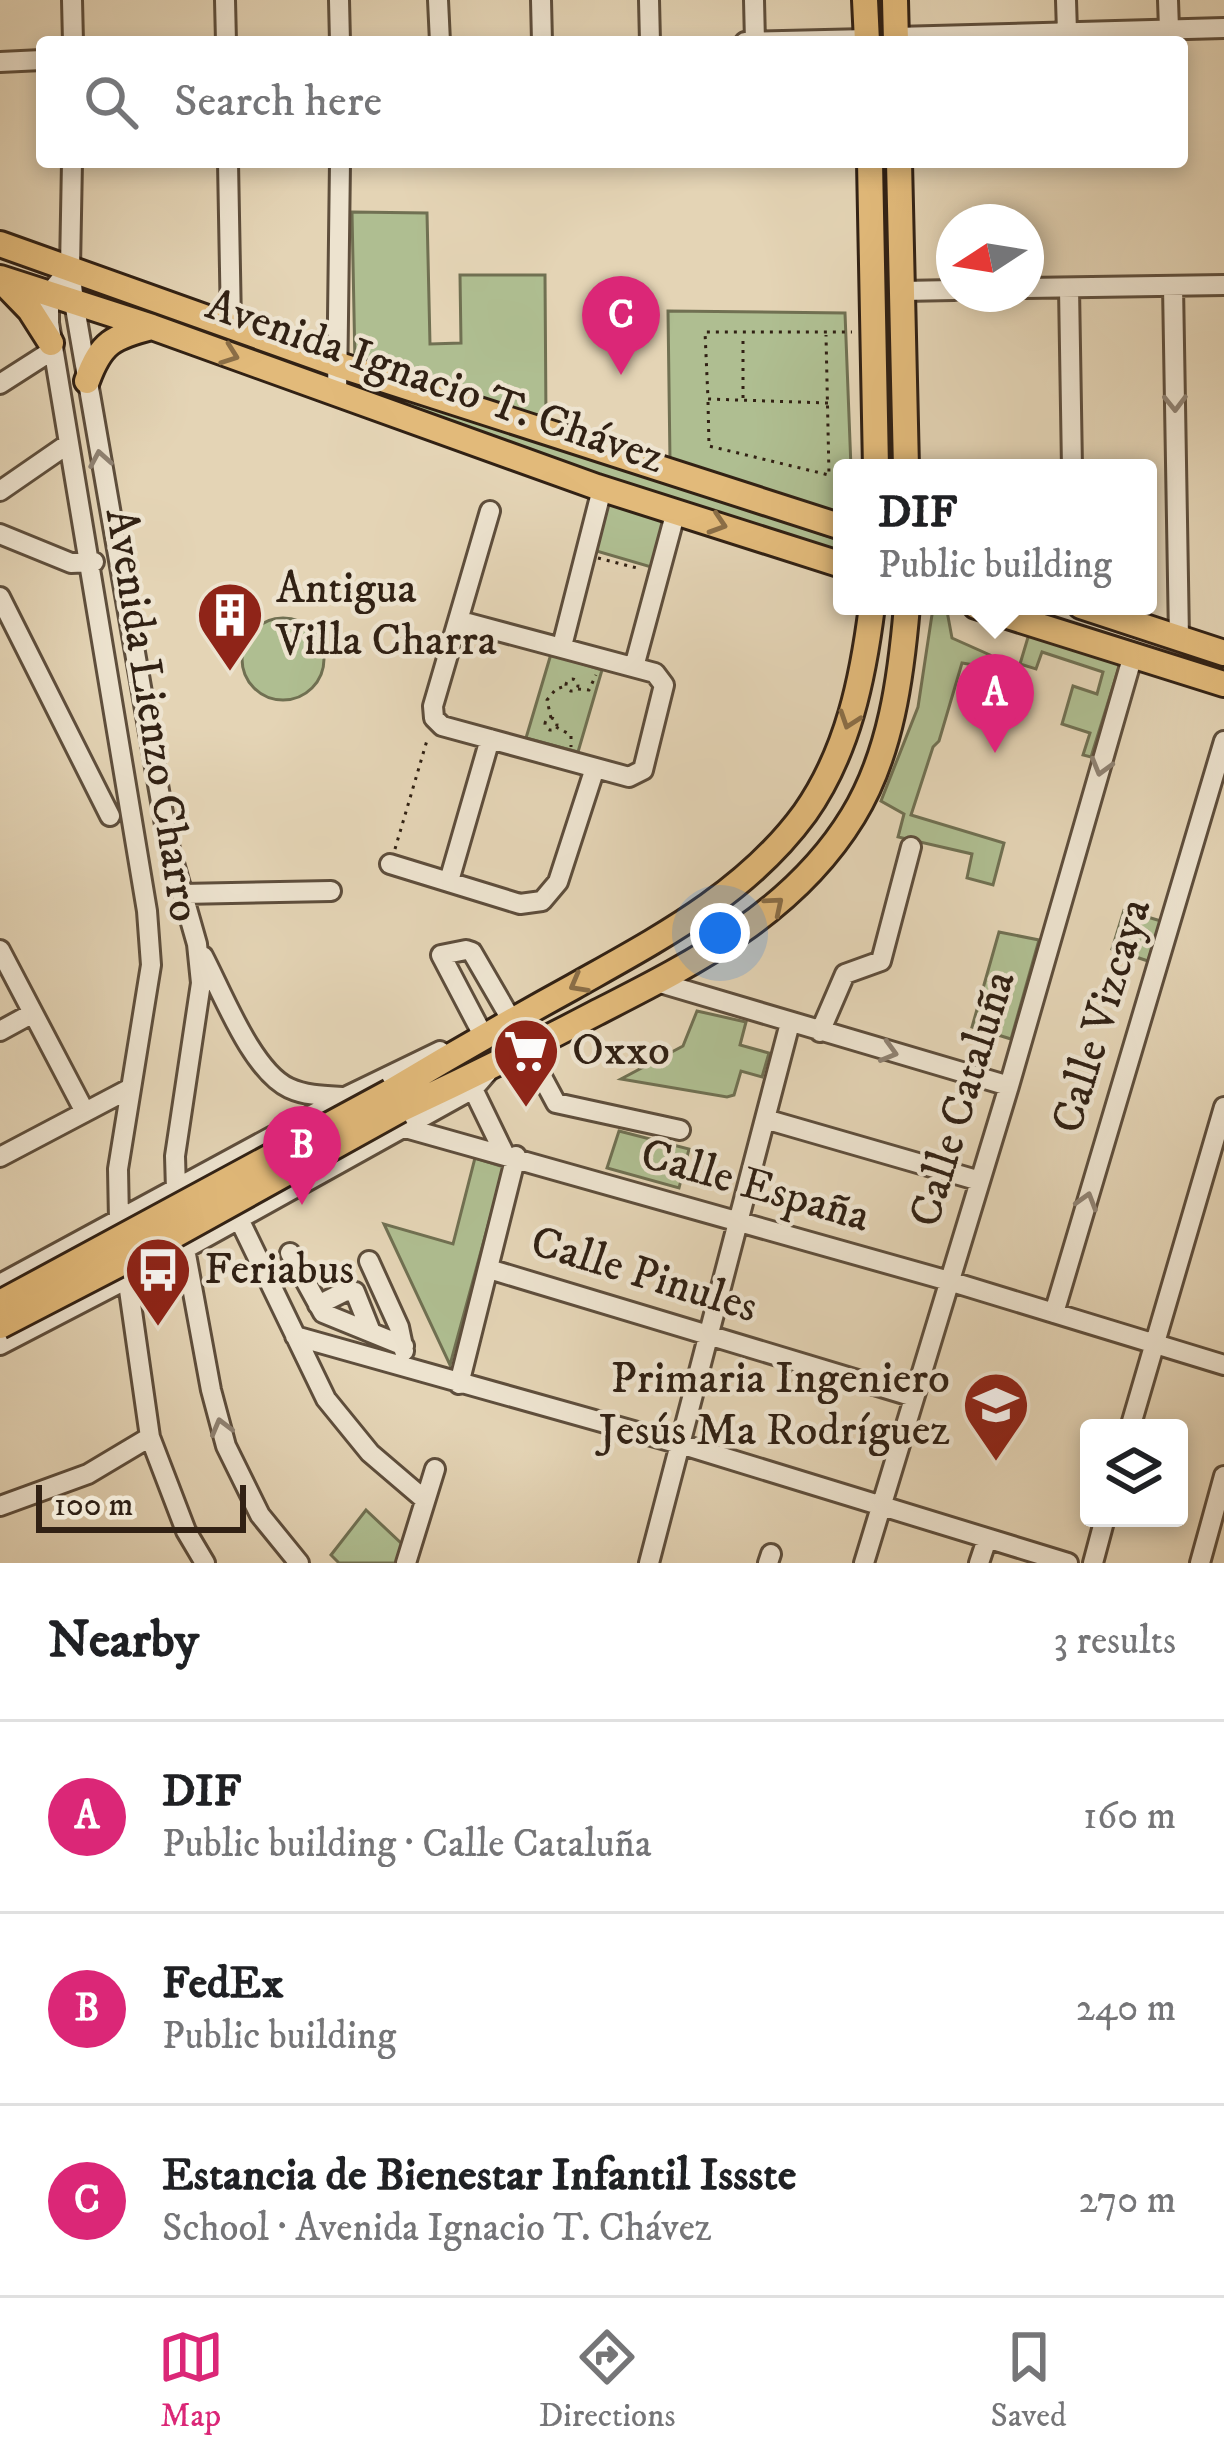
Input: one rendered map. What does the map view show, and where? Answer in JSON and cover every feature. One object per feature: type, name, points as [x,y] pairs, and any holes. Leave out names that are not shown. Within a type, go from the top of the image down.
[{"type":"main road","points":[[866,0],[867,36]]},
{"type":"main road","points":[[896,0],[896,36]]},
{"type":"main road","points":[[870,168],[876,459]]},
{"type":"main road","points":[[899,168],[906,459]]},
{"type":"main road","name":"Avenida Ignacio T. Chávez","points":[[0,244],[339,365],[833,523]]},
{"type":"main road","points":[[0,278],[30,310],[47,351]]},
{"type":"main road","name":"Avenida Ignacio T. Chávez","points":[[0,278],[152,327],[602,489],[833,562]]},
{"type":"main road","points":[[87,381],[99,351],[108,342],[152,327]]},
{"type":"main road","points":[[0,1326],[166,1240],[397,1109],[476,1041],[656,940],[757,871],[806,812],[830,770],[852,715],[870,615]]},
{"type":"main road","points":[[0,1303],[492,1067],[727,943],[823,860],[856,812],[888,728],[902,671],[906,615]]},
{"type":"main road","points":[[1005,615],[1224,684]]},
{"type":"main road","points":[[1109,615],[1224,653]]},
{"type":"street","points":[[72,0],[74,36]]},
{"type":"street","points":[[225,0],[226,36]]},
{"type":"street","points":[[338,0],[340,36]]},
{"type":"street","points":[[438,0],[440,36]]},
{"type":"street","points":[[541,0],[542,36]]},
{"type":"street","points":[[649,0],[650,36]]},
{"type":"street","points":[[754,0],[755,36]]},
{"type":"street","points":[[1066,0],[1067,32]]},
{"type":"street","points":[[1168,0],[1169,29]]},
{"type":"street","points":[[982,36],[1224,28]]},
{"type":"street","points":[[0,62],[36,61]]},
{"type":"street","name":"Avenida Lienzo Charro","points":[[72,168],[74,302],[168,842],[197,944],[201,983],[176,1156],[185,1249],[226,1446],[260,1515],[299,1563]]},
{"type":"street","points":[[228,168],[231,324]]},
{"type":"street","points":[[337,394],[340,168]]},
{"type":"street","points":[[49,294],[70,268]]},
{"type":"street","points":[[1044,288],[1224,285]]},
{"type":"street","points":[[1173,286],[1179,638]]},
{"type":"street","points":[[1069,288],[1072,459]]},
{"type":"street","points":[[902,290],[936,290]]},
{"type":"street","name":"Avenida Lienzo Charro","points":[[49,294],[47,351],[68,444],[148,911],[151,965],[118,1168],[126,1280],[158,1467],[205,1563]]},
{"type":"street","points":[[0,384],[47,351]]},
{"type":"street","points":[[0,490],[68,444]]},
{"type":"street","points":[[562,646],[602,489]]},
{"type":"street","points":[[459,626],[468,623],[655,673],[664,685],[643,770],[629,777],[442,726],[434,718],[433,706],[490,511]]},
{"type":"street","points":[[634,667],[676,511]]},
{"type":"street","points":[[0,534],[71,563],[117,558]]},
{"type":"street","points":[[0,596],[110,816]]},
{"type":"street","name":"Calle Cataluña","points":[[864,1563],[1133,655]]},
{"type":"street","points":[[449,881],[490,739]]},
{"type":"street","name":"Calle Vizcaya","points":[[1054,1313],[1224,741]]},
{"type":"street","points":[[391,863],[520,904],[542,901],[558,882],[596,768]]},
{"type":"street","points":[[820,1032],[845,974],[881,962],[911,847]]},
{"type":"street","points":[[182,894],[331,891]]},
{"type":"street","points":[[197,944],[272,1077],[302,1092],[345,1097]]},
{"type":"street","points":[[0,950],[85,1112]]},
{"type":"street","points":[[0,1284],[345,1097],[437,1052],[476,1041],[441,956],[472,952],[512,1021]]},
{"type":"street","points":[[657,982],[1009,1086]]},
{"type":"street","points":[[0,1031],[33,1013]]},
{"type":"street","points":[[649,1563],[790,1023]]},
{"type":"street","points":[[526,1049],[552,1098],[562,1107],[680,1130]]},
{"type":"street","points":[[0,1345],[239,1219],[397,1109],[473,1089],[492,1067]]},
{"type":"street","points":[[0,1157],[129,1089]]},
{"type":"street","points":[[459,1384],[510,1154],[473,1089]]},
{"type":"street","points":[[1133,1419],[1224,1108]]},
{"type":"street","name":"Calle España","points":[[397,1109],[510,1154],[1224,1365]]},
{"type":"street","points":[[765,1119],[980,1181]]},
{"type":"street","points":[[247,1153],[244,1164],[249,1185],[274,1198]]},
{"type":"street","points":[[239,1219],[326,1400],[370,1454],[425,1500]]},
{"type":"street","points":[[71,1246],[97,1263],[95,1296]]},
{"type":"street","points":[[290,1253],[318,1305],[332,1320],[404,1346]]},
{"type":"street","points":[[369,1261],[404,1346],[404,1368]]},
{"type":"street","name":"Calle Pinules","points":[[488,1269],[914,1397]]},
{"type":"street","points":[[273,1290],[302,1275]]},
{"type":"street","points":[[318,1305],[346,1291],[355,1292],[371,1332]]},
{"type":"street","points":[[295,1336],[680,1444],[1068,1563]]},
{"type":"street","points":[[0,1506],[88,1474],[150,1437]]},
{"type":"street","points":[[406,1563],[435,1468]]},
{"type":"street","points":[[1199,1563],[1224,1477]]},
{"type":"street","points":[[1093,1563],[1103,1527]]},
{"type":"street","points":[[979,1563],[987,1538]]},
{"type":"path","points":[[826,333],[830,475],[709,446],[706,332],[854,332]]},
{"type":"path","points":[[743,332],[743,400]]},
{"type":"path","points":[[708,399],[828,404]]},
{"type":"path","points":[[585,554],[658,574]]},
{"type":"path","points":[[566,686],[572,692],[589,690],[601,657]]},
{"type":"path","points":[[568,761],[571,735],[556,727],[548,700],[574,679],[578,689]]},
{"type":"path","points":[[391,863],[434,718]]},
{"type":"path","points":[[551,718],[544,722],[546,728],[556,727]]},
{"type":"green space","points":[[352,212],[427,213],[430,344],[461,343],[460,275],[545,275],[546,421],[355,364]]},
{"type":"green space","points":[[668,311],[845,313],[851,459],[833,459],[833,514],[670,461]]},
{"type":"green space","points":[[363,380],[833,538],[833,549],[677,502],[360,393]]},
{"type":"green space","points":[[607,501],[666,521],[651,567],[593,550]]},
{"type":"green space","points":[[932,615],[948,615],[952,638],[990,655],[986,667],[962,663],[911,815],[1004,843],[993,885],[967,878],[972,854],[898,837],[904,814],[881,801],[918,707]]},
{"type":"green space","points":[[283,618],[312,630],[324,659],[312,688],[283,700],[254,688],[242,659],[254,630]]},
{"type":"green space","points":[[1029,634],[1120,664],[1091,757],[1083,755],[1090,733],[1062,724],[1073,686],[1097,694],[1103,672],[1042,652],[1036,669],[1020,664]]},
{"type":"green space","points":[[551,654],[602,670],[578,752],[526,738]]},
{"type":"green space","points":[[1124,910],[1161,921],[1148,961],[1112,949]]},
{"type":"green space","points":[[999,932],[1039,940],[1011,1039],[972,1027]]},
{"type":"green space","points":[[697,1011],[746,1022],[740,1045],[769,1053],[762,1077],[741,1071],[734,1095],[727,1097],[621,1079],[683,1046]]},
{"type":"green space","points":[[619,1131],[689,1149],[679,1188],[607,1168]]},
{"type":"green space","points":[[475,1158],[504,1167],[450,1365],[384,1224],[453,1244]]},
{"type":"green space","points":[[366,1510],[402,1544],[397,1563],[339,1563],[331,1555]]},
{"type":"place","name":"Estancia de Bienestar Infantil Issste","points":[[621,375]]},
{"type":"place","name":"Antigua Villa Charra","points":[[230,674]]},
{"type":"place","name":"DIF","points":[[995,753]]},
{"type":"place","name":"Oxxo","points":[[526,1110]]},
{"type":"place","name":"FedEx","points":[[302,1205]]},
{"type":"place","name":"Feriabus","points":[[158,1329]]},
{"type":"place","name":"Primaria Ingeniero Jesús Ma Rodríguez","points":[[996,1464]]}]
